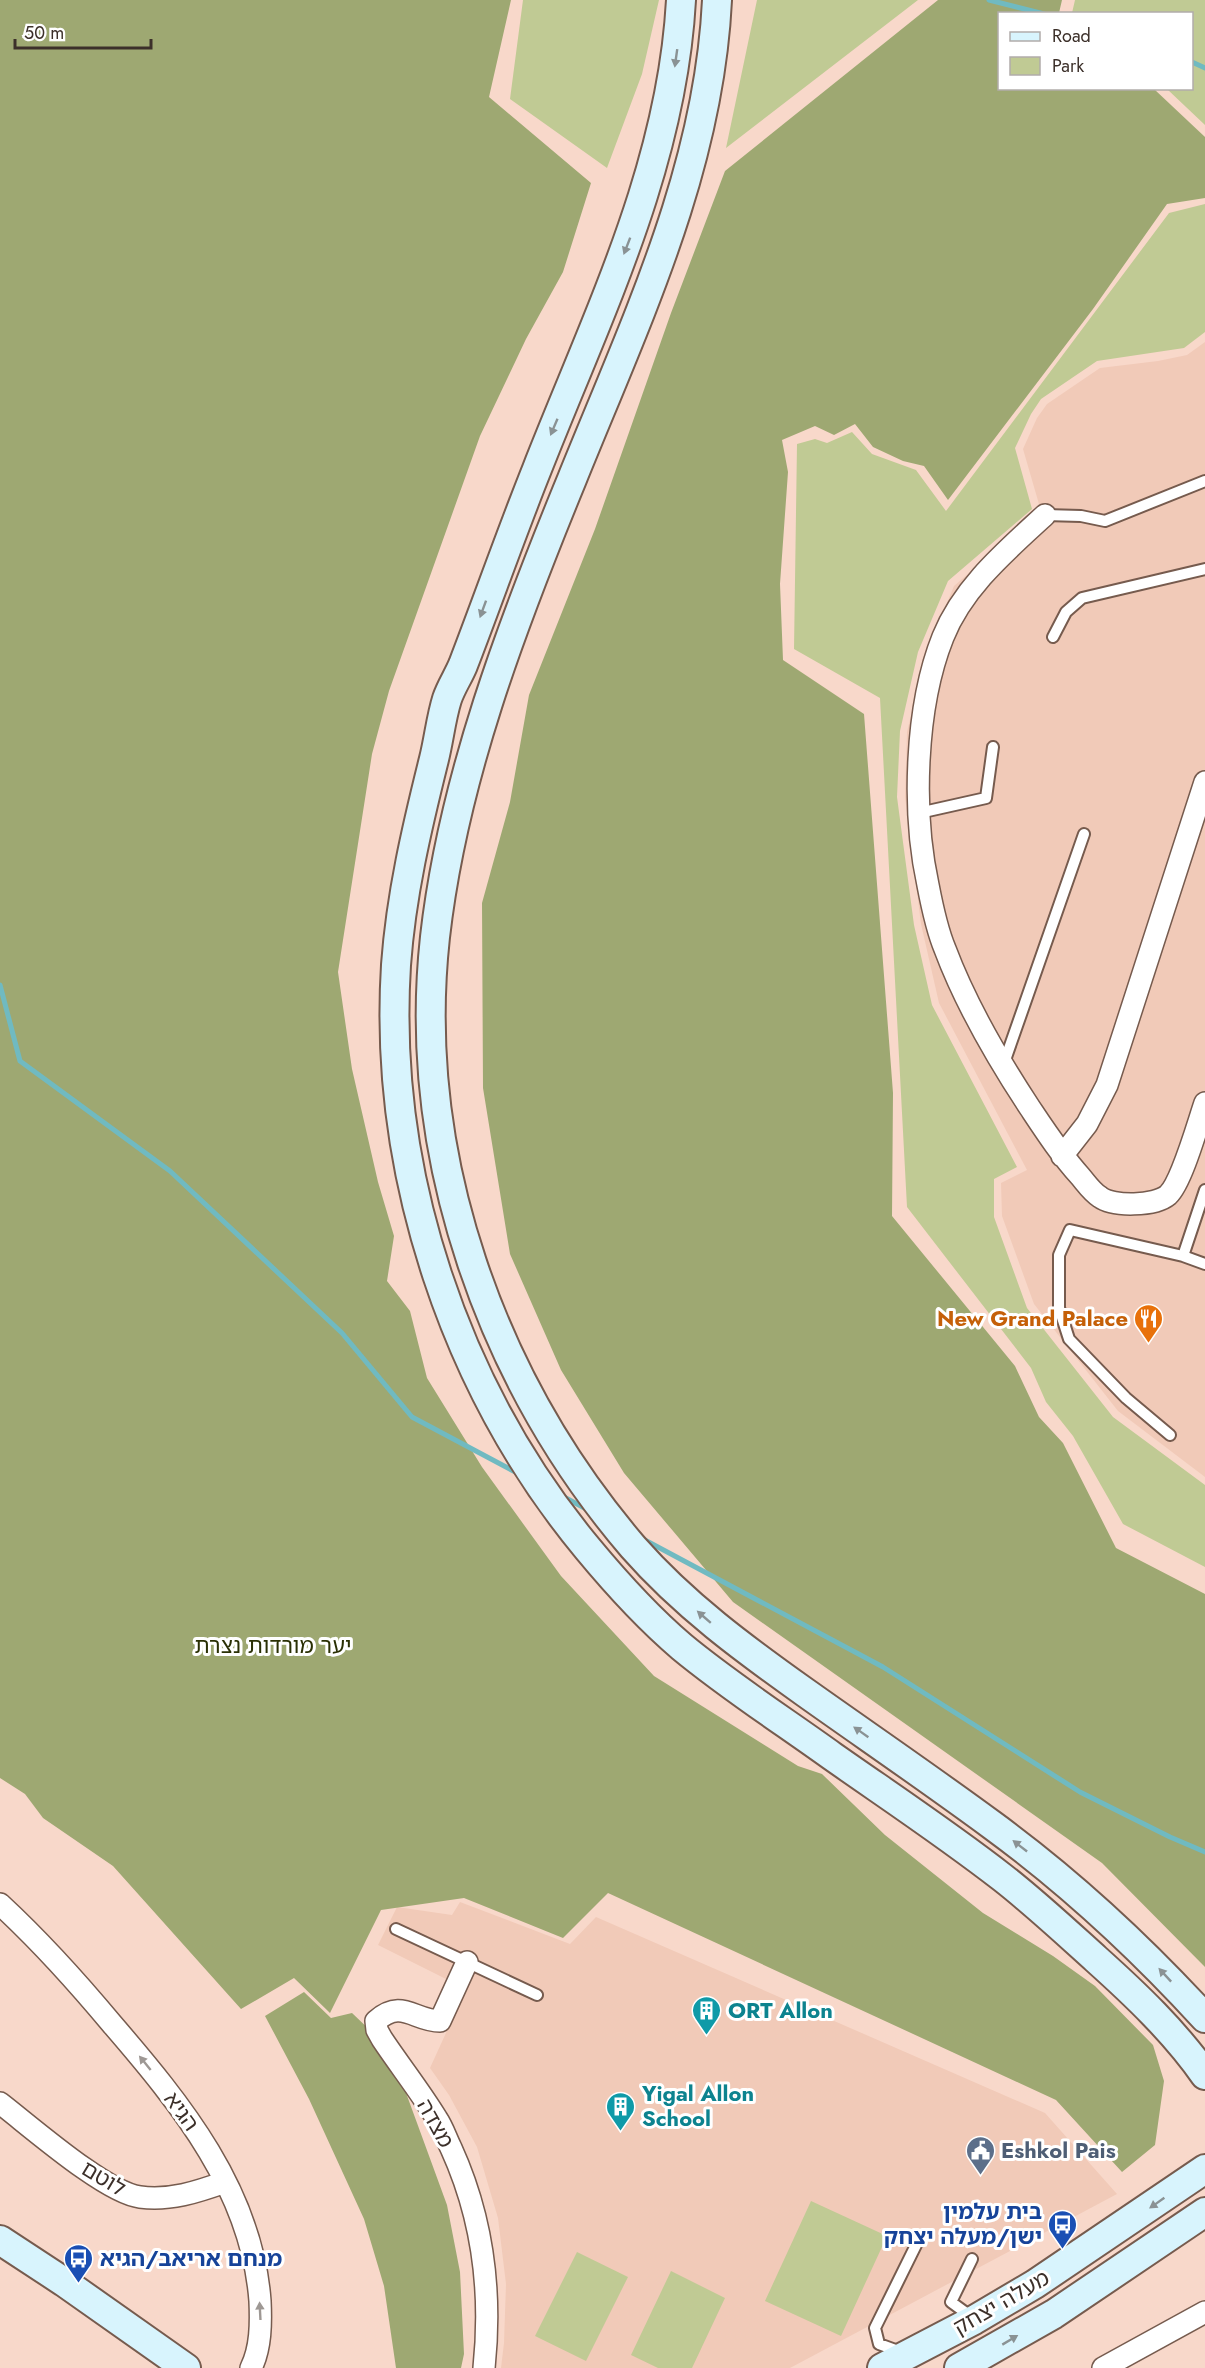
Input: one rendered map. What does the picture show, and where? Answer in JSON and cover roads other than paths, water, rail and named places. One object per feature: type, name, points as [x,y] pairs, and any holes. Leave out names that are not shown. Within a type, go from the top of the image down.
[{"type":"main road","points":[[681,0],[680,33],[670,97],[645,195],[605,303],[496,574],[460,672],[447,696],[439,741],[415,839],[399,938],[395,1034],[403,1126],[430,1253],[475,1369],[522,1456],[545,1493],[585,1545],[633,1600],[661,1628],[709,1668],[971,1854],[1029,1899],[1135,1994],[1205,2075]]},
{"type":"main road","points":[[717,0],[716,36],[706,104],[680,206],[571,479],[495,684],[474,751],[450,847],[434,942],[431,1033],[439,1120],[464,1242],[508,1354],[542,1419],[595,1500],[659,1575],[686,1602],[730,1639],[993,1825],[1044,1864],[1160,1969],[1205,2018]]},
{"type":"main road","name":"מעלה יצחק","points":[[882,2368],[975,2320],[1103,2239],[1205,2169]]},
{"type":"main road","name":"מעלה יצחק","points":[[959,2368],[1054,2314],[1205,2212]]},
{"type":"main road","points":[[0,2240],[186,2368]]},
{"type":"street","points":[[1045,515],[985,572],[958,607],[942,638],[928,690],[919,752],[919,813],[927,884],[944,948],[969,1006],[1003,1065],[1062,1156],[1101,1198],[1124,1204],[1147,1203],[1167,1196],[1176,1182],[1205,1103]]},
{"type":"street","points":[[1062,1156],[1087,1124],[1107,1085],[1205,782]]},
{"type":"street","name":"הגיא","points":[[0,1904],[74,1979],[171,2095],[199,2133],[225,2182],[240,2219],[258,2283],[261,2319],[259,2342],[250,2368]]},
{"type":"street","name":"מצדה","points":[[467,1962],[440,2021],[431,2021],[407,2010],[396,2010],[384,2014],[376,2021],[382,2040],[438,2120],[470,2197],[485,2263],[487,2332],[484,2368]]},
{"type":"street","name":"לוטם","points":[[0,2103],[92,2174],[118,2190],[138,2197],[185,2196],[225,2182]]},
{"type":"street","points":[[1103,2368],[1205,2312]]},
{"type":"lane","points":[[1045,515],[1081,516],[1105,521],[1205,481]]},
{"type":"lane","points":[[1053,637],[1066,612],[1082,598],[1205,569]]},
{"type":"lane","points":[[919,813],[986,798],[993,747]]},
{"type":"lane","points":[[1003,1065],[1084,834]]},
{"type":"lane","points":[[1183,1256],[1205,1190]]},
{"type":"lane","points":[[1170,1435],[1126,1398],[1070,1339],[1059,1308],[1059,1255],[1070,1230],[1183,1256],[1205,1264]]},
{"type":"lane","points":[[396,1929],[537,1995]]},
{"type":"lane","points":[[908,2355],[879,2344],[875,2328],[918,2241]]},
{"type":"lane","points":[[972,2259],[951,2302],[975,2320]]},
{"type":"waterway","points":[[989,0],[1036,12]]},
{"type":"waterway","points":[[1193,62],[1205,68]]},
{"type":"waterway","points":[[0,985],[20,1061],[170,1171],[342,1333],[412,1417],[521,1475]]},
{"type":"waterway","points":[[564,1497],[590,1511]]},
{"type":"waterway","points":[[641,1538],[883,1667],[1080,1792],[1205,1852]]},
{"type":"place","name":"New Grand Palace","points":[[1149,1344]]},
{"type":"place","name":"ORT Allon","points":[[707,2036]]},
{"type":"place","name":"Yigal Allon School","points":[[621,2132]]},
{"type":"place","name":"Eshkol Pais","points":[[980,2176]]},
{"type":"place","name":"בית עלמין ישן/מעלה יצחק","points":[[1063,2250]]},
{"type":"place","name":"מנחם אריאב/הגיא","points":[[79,2284]]},
{"type":"park label","name":"יער מורדות נצרת","points":[[273,1645]]}]
